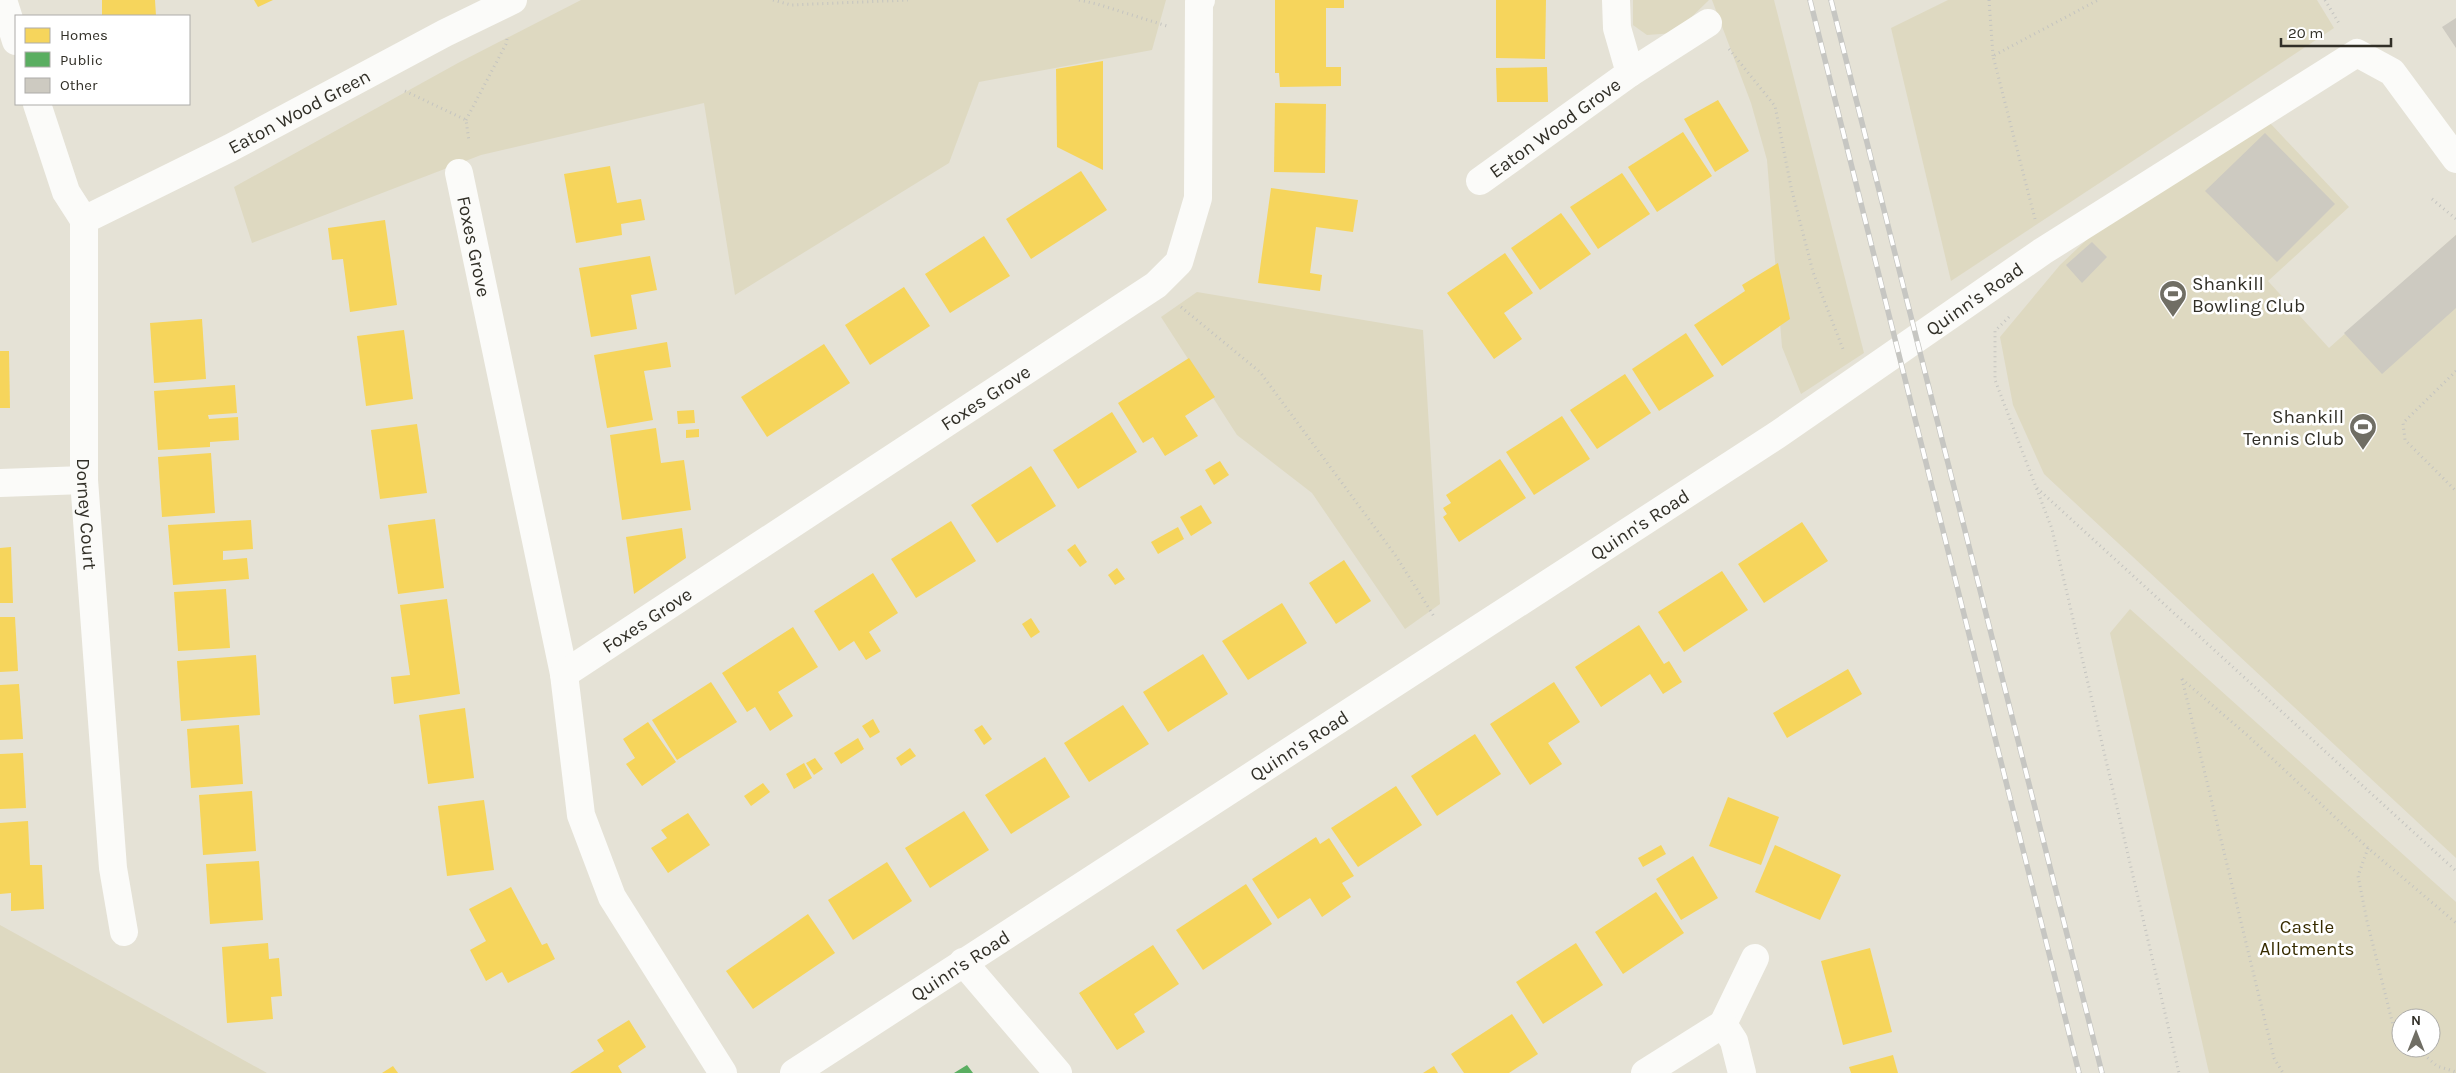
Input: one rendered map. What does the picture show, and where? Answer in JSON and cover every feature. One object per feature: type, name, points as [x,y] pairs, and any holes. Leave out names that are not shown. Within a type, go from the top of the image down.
[{"type":"street","points":[[2,0],[15,38]]},
{"type":"street","name":"Foxes Grove","points":[[564,674],[1156,285],[1179,262],[1198,198],[1199,2],[1201,0]]},
{"type":"street","name":"Eaton Wood Grove","points":[[1616,0],[1617,28],[1630,73]]},
{"type":"street","name":"Eaton Wood Green","points":[[84,220],[230,148],[511,1]]},
{"type":"street","name":"Eaton Wood Grove","points":[[1480,181],[1630,73],[1708,23]]},
{"type":"street","name":"Quinn's Road","points":[[794,1073],[1777,434],[2043,251],[2357,54],[2392,72],[2456,159]]},
{"type":"street","points":[[37,105],[66,192],[84,220]]},
{"type":"street","name":"Foxes Grove","points":[[459,173],[564,674],[581,815],[612,896],[723,1073]]},
{"type":"street","name":"Dorney Court","points":[[84,220],[84,480],[113,868],[124,932]]},
{"type":"street","points":[[0,483],[84,480]]},
{"type":"street","points":[[1645,1073],[1723,1024],[1755,958]]},
{"type":"street","points":[[963,962],[1058,1073]]},
{"type":"street","points":[[1723,1024],[1734,1041],[1742,1073]]},
{"type":"path","points":[[773,0],[792,5],[908,0]]},
{"type":"path","points":[[1079,0],[1199,36]]},
{"type":"path","points":[[1989,0],[1993,56],[2043,251]]},
{"type":"path","points":[[1993,56],[2098,0]]},
{"type":"path","points":[[459,173],[470,149],[466,120],[506,44],[511,1]]},
{"type":"path","points":[[1708,23],[1776,106],[1791,187],[1813,272],[1836,336],[1858,378]]},
{"type":"path","points":[[376,70],[414,96],[466,120]]},
{"type":"path","points":[[2432,199],[2456,219]]},
{"type":"path","points":[[1156,285],[1260,372],[1396,556],[1452,646]]},
{"type":"path","points":[[2010,316],[1995,331],[1995,380],[2052,530],[2179,1073]]},
{"type":"path","points":[[2456,371],[2403,423],[2405,440],[2456,492]]},
{"type":"path","points":[[2036,488],[2456,871]]},
{"type":"path","points":[[2283,1073],[2274,1058],[2182,679],[2247,735],[2368,848],[2456,923]]},
{"type":"path","points":[[2368,848],[2358,876],[2367,922],[2391,1017]]},
{"type":"path","points":[[2428,1058],[2437,1066],[2456,1072]]},
{"type":"green space","points":[[581,0],[1166,0],[1152,50],[979,82],[949,163],[735,295],[704,103],[481,155],[252,243],[234,187],[458,63]]},
{"type":"green space","points":[[1633,0],[1709,0],[1675,33],[1647,35],[1633,25]]},
{"type":"green space","points":[[1712,0],[1774,0],[1864,353],[1801,394],[1782,347],[1767,160],[1751,103]]},
{"type":"green space","points":[[1948,0],[2317,0],[2334,28],[1951,281],[1891,28]]},
{"type":"green space","points":[[2270,123],[2349,207],[2268,281],[2329,348],[2456,235],[2456,858],[2044,474],[2013,405],[2000,337],[2060,265],[2098,229]]},
{"type":"green space","points":[[1197,292],[1423,330],[1440,604],[1405,629],[1312,493],[1237,435],[1161,317]]},
{"type":"green space","name":"Castle Allotments","points":[[2130,609],[2456,902],[2456,1073],[2209,1073],[2110,633]]},
{"type":"green space","points":[[0,925],[267,1073],[0,1073]]},
{"type":"building: Homes","points":[[102,0],[155,0],[156,15],[102,15]]},
{"type":"building: Homes","points":[[254,0],[273,0],[258,7]]},
{"type":"building: Homes","points":[[1275,0],[1344,0],[1344,8],[1326,8],[1326,67],[1341,67],[1341,86],[1280,87],[1279,73],[1275,73]]},
{"type":"building: Homes","points":[[1496,0],[1546,0],[1545,59],[1496,58]]},
{"type":"building: Homes","points":[[1103,61],[1103,170],[1057,147],[1056,69]]},
{"type":"building: Homes","points":[[1547,67],[1548,102],[1497,102],[1496,68]]},
{"type":"building: Homes","points":[[1718,100],[1749,151],[1715,172],[1684,119]]},
{"type":"building: Homes","points":[[1275,103],[1326,104],[1325,173],[1274,172]]},
{"type":"building: Homes","points":[[1683,132],[1712,176],[1657,212],[1628,167]]},
{"type":"building: Homes","points":[[610,166],[617,203],[641,199],[645,220],[621,224],[622,235],[576,243],[564,174]]},
{"type":"building: Homes","points":[[1081,171],[1107,210],[1031,259],[1006,219]]},
{"type":"building: Homes","points":[[1622,173],[1650,214],[1598,249],[1570,207]]},
{"type":"building: Homes","points":[[1271,188],[1358,200],[1353,232],[1316,227],[1310,273],[1322,275],[1320,291],[1258,283]]},
{"type":"building: Homes","points":[[1561,213],[1591,254],[1540,290],[1511,248]]},
{"type":"building: Homes","points":[[385,220],[397,305],[350,312],[343,259],[332,260],[328,228]]},
{"type":"building: Homes","points":[[984,236],[1010,276],[950,313],[925,274]]},
{"type":"building: Homes","points":[[1505,253],[1533,293],[1504,313],[1522,339],[1494,359],[1447,293]]},
{"type":"building: Homes","points":[[650,256],[657,290],[631,295],[637,329],[591,337],[579,268]]},
{"type":"building: Homes","points":[[1778,263],[1790,319],[1722,366],[1694,325],[1745,291],[1742,285]]},
{"type":"building: Homes","points":[[904,287],[930,326],[870,365],[845,325]]},
{"type":"building: Homes","points":[[202,319],[206,379],[154,383],[150,323]]},
{"type":"building: Homes","points":[[404,330],[413,399],[366,406],[357,336]]},
{"type":"building: Homes","points":[[1686,333],[1714,376],[1659,411],[1632,369]]},
{"type":"building: Homes","points":[[667,342],[671,367],[644,371],[653,420],[607,428],[594,355]]},
{"type":"building: Homes","points":[[824,344],[850,383],[767,437],[741,397]]},
{"type":"building: Homes","points":[[0,351],[9,351],[10,408],[0,408]]},
{"type":"building: Homes","points":[[1189,358],[1215,397],[1185,416],[1198,436],[1165,456],[1153,437],[1143,443],[1118,403]]},
{"type":"building: Homes","points":[[1625,374],[1651,413],[1597,449],[1570,410]]},
{"type":"building: Homes","points":[[235,385],[237,413],[208,415],[209,419],[238,417],[239,440],[210,442],[210,447],[158,450],[154,391]]},
{"type":"building: Homes","points":[[694,410],[695,423],[678,424],[677,411]]},
{"type":"building: Homes","points":[[1112,412],[1137,452],[1078,489],[1053,450]]},
{"type":"building: Homes","points":[[1562,416],[1590,459],[1534,495],[1506,452]]},
{"type":"building: Homes","points":[[417,424],[427,493],[380,499],[371,430]]},
{"type":"building: Homes","points":[[656,428],[661,463],[684,460],[691,510],[622,520],[610,435]]},
{"type":"building: Homes","points":[[699,429],[699,437],[686,438],[686,430]]},
{"type":"building: Homes","points":[[211,453],[215,513],[162,517],[158,457]]},
{"type":"building: Homes","points":[[1500,459],[1526,498],[1459,542],[1443,517],[1447,514],[1443,508],[1451,503],[1446,495]]},
{"type":"building: Homes","points":[[1220,461],[1229,475],[1214,485],[1205,470]]},
{"type":"building: Homes","points":[[1031,466],[1056,506],[997,543],[971,505]]},
{"type":"building: Homes","points":[[1201,505],[1212,523],[1191,536],[1180,517]]},
{"type":"building: Homes","points":[[435,519],[444,588],[398,594],[388,525]]},
{"type":"building: Homes","points":[[251,520],[253,549],[223,551],[223,560],[247,558],[249,579],[173,585],[168,525]]},
{"type":"building: Homes","points":[[951,521],[976,561],[916,598],[891,559]]},
{"type":"building: Homes","points":[[1802,522],[1828,561],[1764,603],[1738,564]]},
{"type":"building: Homes","points":[[1178,527],[1184,539],[1158,554],[1151,542]]},
{"type":"building: Homes","points":[[682,528],[686,558],[634,594],[626,537]]},
{"type":"building: Homes","points":[[1075,544],[1087,562],[1080,567],[1067,550]]},
{"type":"building: Homes","points":[[11,547],[13,603],[0,603],[0,548]]},
{"type":"building: Homes","points":[[1344,560],[1371,601],[1336,624],[1309,583]]},
{"type":"building: Homes","points":[[1117,568],[1125,579],[1115,585],[1108,575]]},
{"type":"building: Homes","points":[[1722,571],[1748,610],[1684,652],[1658,612]]},
{"type":"building: Homes","points":[[873,573],[898,613],[869,632],[881,651],[866,660],[854,641],[839,651],[814,611]]},
{"type":"building: Homes","points":[[226,589],[230,648],[178,651],[174,592]]},
{"type":"building: Homes","points":[[447,599],[460,694],[394,704],[391,677],[410,675],[400,605]]},
{"type":"building: Homes","points":[[1282,603],[1307,643],[1248,680],[1222,641]]},
{"type":"building: Homes","points":[[0,617],[15,617],[18,671],[0,672]]},
{"type":"building: Homes","points":[[1031,618],[1040,632],[1031,638],[1022,624]]},
{"type":"building: Homes","points":[[1639,625],[1664,664],[1669,661],[1682,682],[1663,694],[1650,674],[1601,707],[1575,667]]},
{"type":"building: Homes","points":[[793,627],[818,667],[778,692],[793,716],[770,731],[755,707],[747,712],[722,673]]},
{"type":"building: Homes","points":[[1203,654],[1228,694],[1168,732],[1143,692]]},
{"type":"building: Homes","points":[[256,655],[260,715],[181,721],[177,661]]},
{"type":"building: Homes","points":[[1848,669],[1862,694],[1787,738],[1773,713]]},
{"type":"building: Homes","points":[[711,682],[737,722],[677,760],[652,720]]},
{"type":"building: Homes","points":[[1554,682],[1580,722],[1548,743],[1562,764],[1530,785],[1490,724]]},
{"type":"building: Homes","points":[[19,684],[23,739],[0,740],[0,685]]},
{"type":"building: Homes","points":[[1123,705],[1149,744],[1089,782],[1064,743]]},
{"type":"building: Homes","points":[[465,708],[474,778],[428,784],[419,715]]},
{"type":"building: Homes","points":[[873,719],[880,732],[870,738],[862,726]]},
{"type":"building: Homes","points":[[648,722],[676,762],[642,786],[626,764],[635,758],[623,739]]},
{"type":"building: Homes","points":[[239,725],[243,784],[191,788],[187,729]]},
{"type":"building: Homes","points":[[982,725],[992,739],[984,745],[974,730]]},
{"type":"building: Homes","points":[[1475,734],[1501,774],[1437,816],[1411,776]]},
{"type":"building: Homes","points":[[858,738],[864,749],[841,764],[834,753]]},
{"type":"building: Homes","points":[[910,748],[916,756],[901,766],[896,758]]},
{"type":"building: Homes","points":[[23,753],[26,808],[0,809],[0,754]]},
{"type":"building: Homes","points":[[1045,757],[1070,797],[1011,834],[985,795]]},
{"type":"building: Homes","points":[[815,758],[823,769],[814,775],[806,763]]},
{"type":"building: Homes","points":[[804,763],[812,778],[794,789],[786,774]]},
{"type":"building: Homes","points":[[763,783],[770,792],[751,806],[744,796]]},
{"type":"building: Homes","points":[[1396,786],[1422,825],[1358,867],[1331,828]]},
{"type":"building: Homes","points":[[252,791],[256,851],[203,855],[199,795]]},
{"type":"building: Homes","points":[[1728,797],[1779,817],[1761,865],[1709,846]]},
{"type":"building: Homes","points":[[484,800],[494,870],[447,876],[438,806]]},
{"type":"building: Homes","points":[[964,811],[989,850],[930,888],[905,848]]},
{"type":"building: Homes","points":[[688,813],[710,845],[668,873],[651,848],[667,838],[661,830]]},
{"type":"building: Homes","points":[[28,821],[30,865],[42,865],[44,909],[11,911],[11,893],[0,894],[0,823]]},
{"type":"building: Homes","points":[[1316,837],[1320,844],[1329,838],[1354,876],[1342,883],[1351,897],[1322,917],[1310,898],[1278,919],[1252,879]]},
{"type":"building: Homes","points":[[1661,845],[1666,854],[1643,867],[1638,858]]},
{"type":"building: Homes","points":[[1775,845],[1841,875],[1820,920],[1755,892]]},
{"type":"building: Homes","points":[[1693,856],[1718,898],[1681,920],[1656,879]]},
{"type":"building: Homes","points":[[259,861],[263,920],[210,924],[206,864]]},
{"type":"building: Homes","points":[[887,862],[912,901],[853,940],[828,900]]},
{"type":"building: Homes","points":[[1246,884],[1272,924],[1203,970],[1176,930]]},
{"type":"building: Homes","points":[[511,887],[542,945],[547,943],[555,959],[508,983],[502,972],[486,981],[470,950],[486,941],[469,909]]},
{"type":"building: Homes","points":[[1656,892],[1684,933],[1623,974],[1595,932]]},
{"type":"building: Homes","points":[[808,914],[835,953],[753,1009],[726,971]]},
{"type":"building: Homes","points":[[268,943],[269,959],[279,958],[282,996],[271,997],[273,1019],[227,1023],[222,947]]},
{"type":"building: Homes","points":[[1576,943],[1603,985],[1543,1024],[1516,982]]},
{"type":"building: Homes","points":[[1153,945],[1179,984],[1134,1014],[1145,1032],[1117,1050],[1079,993]]},
{"type":"building: Homes","points":[[1870,948],[1892,1032],[1843,1045],[1821,961]]},
{"type":"building: Homes","points":[[1512,1014],[1538,1054],[1509,1073],[1464,1073],[1451,1054]]},
{"type":"building: Homes","points":[[629,1020],[646,1047],[618,1066],[622,1073],[570,1073],[604,1051],[597,1040]]},
{"type":"building: Homes","points":[[1893,1055],[1898,1073],[1851,1073],[1849,1067]]},
{"type":"building: Homes","points":[[393,1066],[398,1073],[382,1073]]},
{"type":"building: Homes","points":[[1434,1066],[1438,1073],[1423,1073]]},
{"type":"building: Public","points":[[967,1065],[973,1073],[954,1073]]},
{"type":"building: Other","points":[[2456,18],[2456,48],[2442,27]]},
{"type":"building: Other","points":[[2265,133],[2335,204],[2277,262],[2205,191]]},
{"type":"building: Other","points":[[2456,235],[2456,308],[2382,374],[2344,333]]},
{"type":"building: Other","points":[[2092,242],[2107,257],[2082,283],[2066,265]]},
{"type":"railway","points":[[1810,0],[2079,1073]]},
{"type":"railway","points":[[1831,0],[2102,1073]]},
{"type":"place","name":"Shankill Bowling Club","points":[[2173,318]]},
{"type":"place","name":"Shankill Tennis Club","points":[[2363,451]]}]
